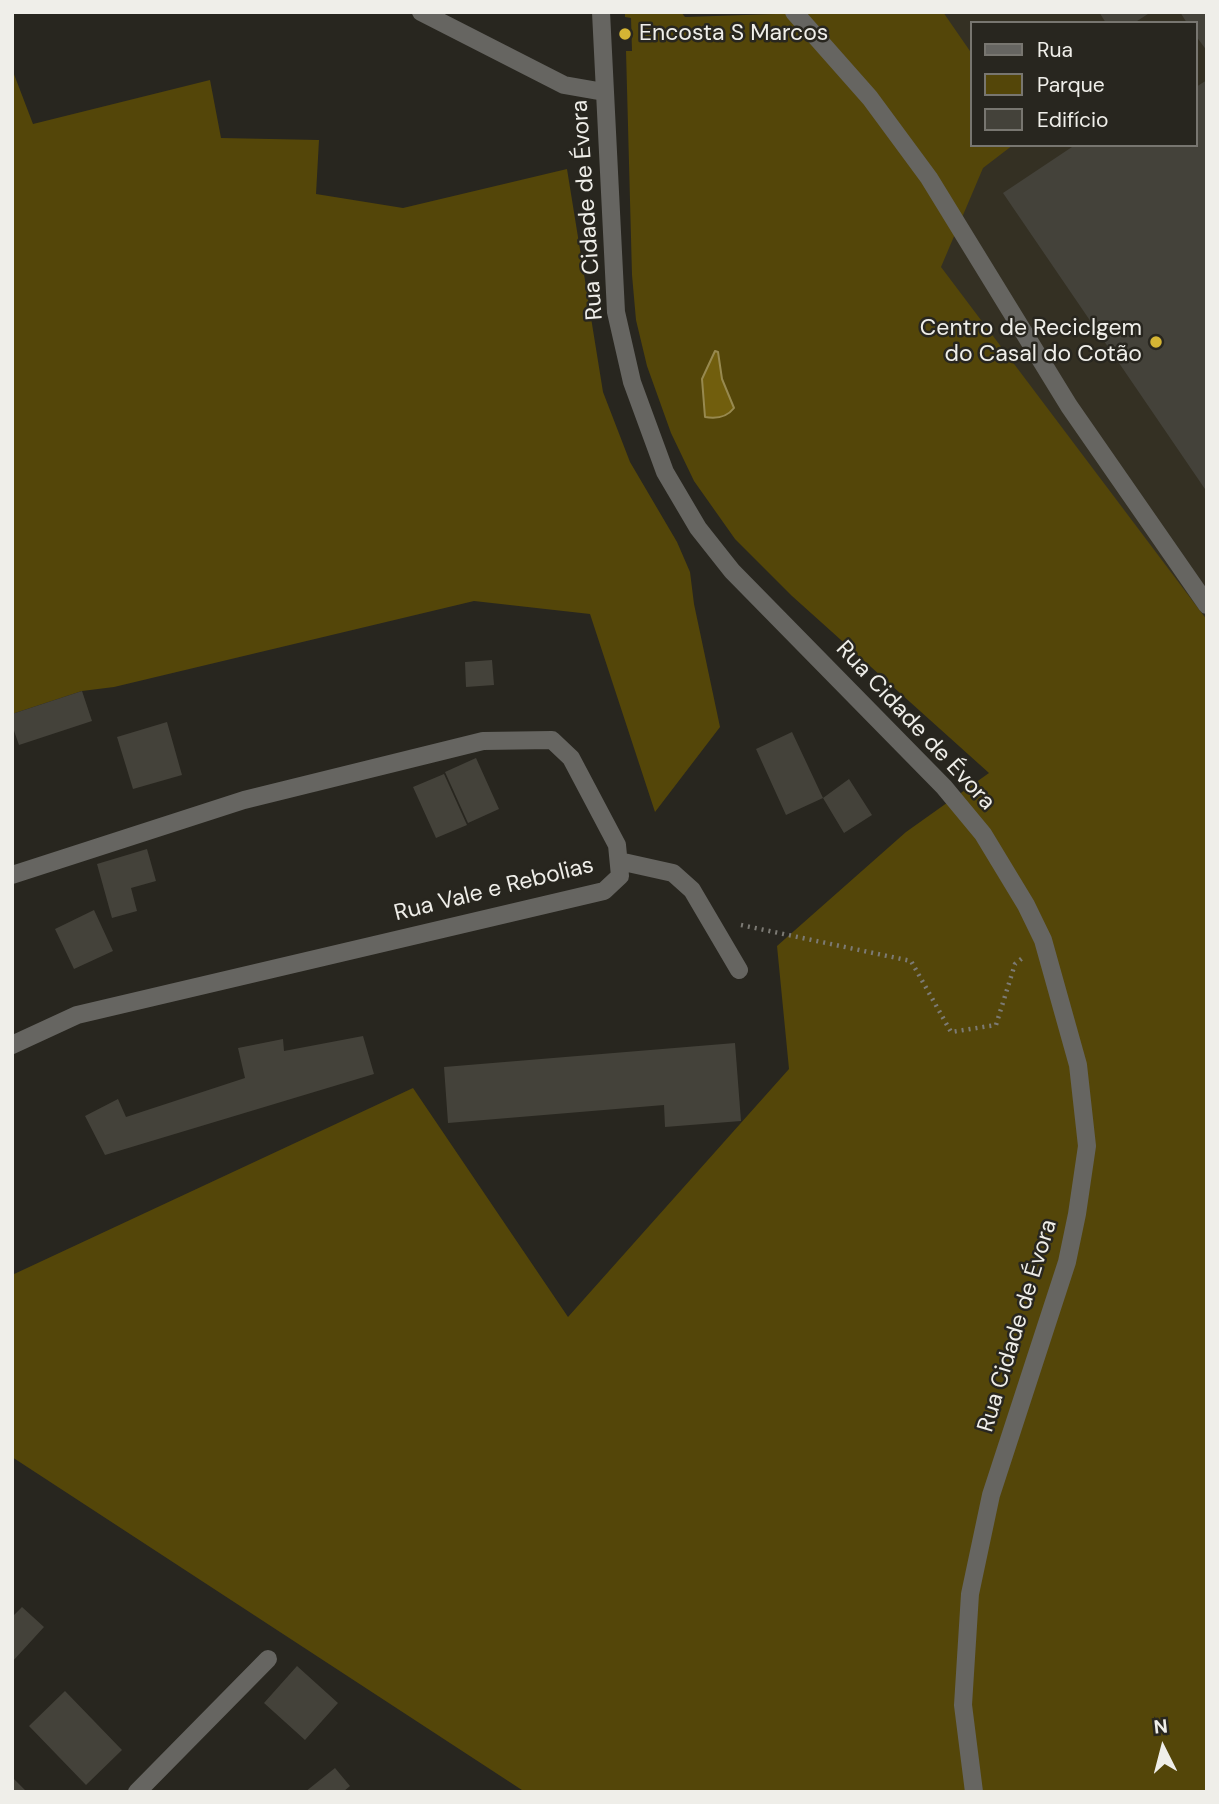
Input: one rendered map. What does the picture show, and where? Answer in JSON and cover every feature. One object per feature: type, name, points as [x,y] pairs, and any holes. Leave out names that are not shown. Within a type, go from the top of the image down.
[{"type":"street","points":[[421,12],[564,85],[604,92]]},
{"type":"street","name":"Rua Cidade de Évora","points":[[601,12],[616,312],[632,382],[665,472],[698,528],[732,571],[944,787],[983,834],[1026,905],[1043,940],[1077,1065],[1087,1146],[1077,1214],[1067,1262],[991,1495],[970,1594],[963,1705],[974,1792]]},
{"type":"street","points":[[797,16],[870,98],[929,178],[1069,406],[1207,605]]},
{"type":"street","name":"Rua Vale e Rebolias","points":[[12,875],[244,800],[483,741],[552,740],[571,758],[617,845],[620,876],[604,891],[77,1015],[12,1045]]},
{"type":"street","points":[[619,862],[673,873],[692,890],[739,970]]},
{"type":"street","points":[[137,1792],[268,1659]]},
{"type":"path","points":[[709,919],[911,961],[951,1031],[996,1025],[1015,964],[1028,953]]},
{"type":"shaded area","points":[[801,12],[1207,12],[1207,684],[773,38]]},
{"type":"shaded area","points":[[715,351],[718,352],[722,379],[734,408],[725,415],[709,418],[705,417],[702,379]]},
{"type":"green space","points":[[625,12],[681,12],[685,17],[943,12],[970,51],[970,147],[1010,147],[983,168],[941,267],[1207,620],[1207,1792],[525,1792],[12,1457],[12,1275],[413,1088],[568,1317],[789,1069],[777,946],[906,832],[989,773],[792,596],[735,539],[694,481],[671,433],[647,366],[636,320],[632,275],[626,51],[632,51],[631,18],[625,17]]},
{"type":"green space","points":[[12,69],[33,124],[210,80],[221,138],[319,140],[316,194],[403,208],[567,169],[603,392],[630,462],[677,542],[690,572],[694,604],[720,727],[655,812],[590,614],[474,601],[114,687],[82,691],[12,714]]},
{"type":"building","points":[[1099,12],[1151,12],[1137,21],[1105,21]]},
{"type":"building","points":[[1180,12],[1207,12],[1207,51],[1198,39],[1198,21],[1186,21]]},
{"type":"building","name":"Centro de Reciclgem do Casal do Cotão","points":[[1207,80],[1207,492],[1003,193],[1072,147],[1198,147],[1198,86]]},
{"type":"building","points":[[492,660],[494,685],[466,687],[465,662]]},
{"type":"building","points":[[82,691],[92,721],[19,745],[12,725],[12,714]]},
{"type":"building","points":[[167,722],[182,775],[133,789],[117,737]]},
{"type":"building","points":[[792,732],[823,798],[786,815],[756,749]]},
{"type":"building","points":[[476,758],[499,809],[468,823],[445,772]]},
{"type":"building","points":[[444,774],[467,825],[436,838],[413,787]]},
{"type":"building","points":[[849,779],[872,815],[844,833],[823,798]]},
{"type":"building","points":[[147,849],[156,881],[131,888],[137,911],[112,918],[97,864]]},
{"type":"building","points":[[94,910],[113,951],[74,969],[55,929]]},
{"type":"building","points":[[363,1036],[374,1074],[105,1155],[85,1116],[118,1099],[126,1117],[245,1078],[238,1048],[283,1039],[284,1051]]},
{"type":"building","points":[[735,1043],[741,1121],[665,1127],[664,1105],[448,1123],[444,1067]]},
{"type":"building","points":[[22,1607],[44,1627],[12,1662],[12,1617]]},
{"type":"building","points":[[297,1666],[338,1703],[305,1740],[264,1703]]},
{"type":"building","points":[[65,1691],[122,1750],[86,1785],[29,1726]]},
{"type":"building","points":[[335,1768],[350,1786],[343,1792],[305,1792]]},
{"type":"building","points":[[12,1777],[27,1792],[12,1792]]},
{"type":"place","name":"Encosta S Marcos","points":[[625,34]]},
{"type":"place","name":"Centro de Reciclgem do Casal do Cotão","points":[[1156,342]]}]
